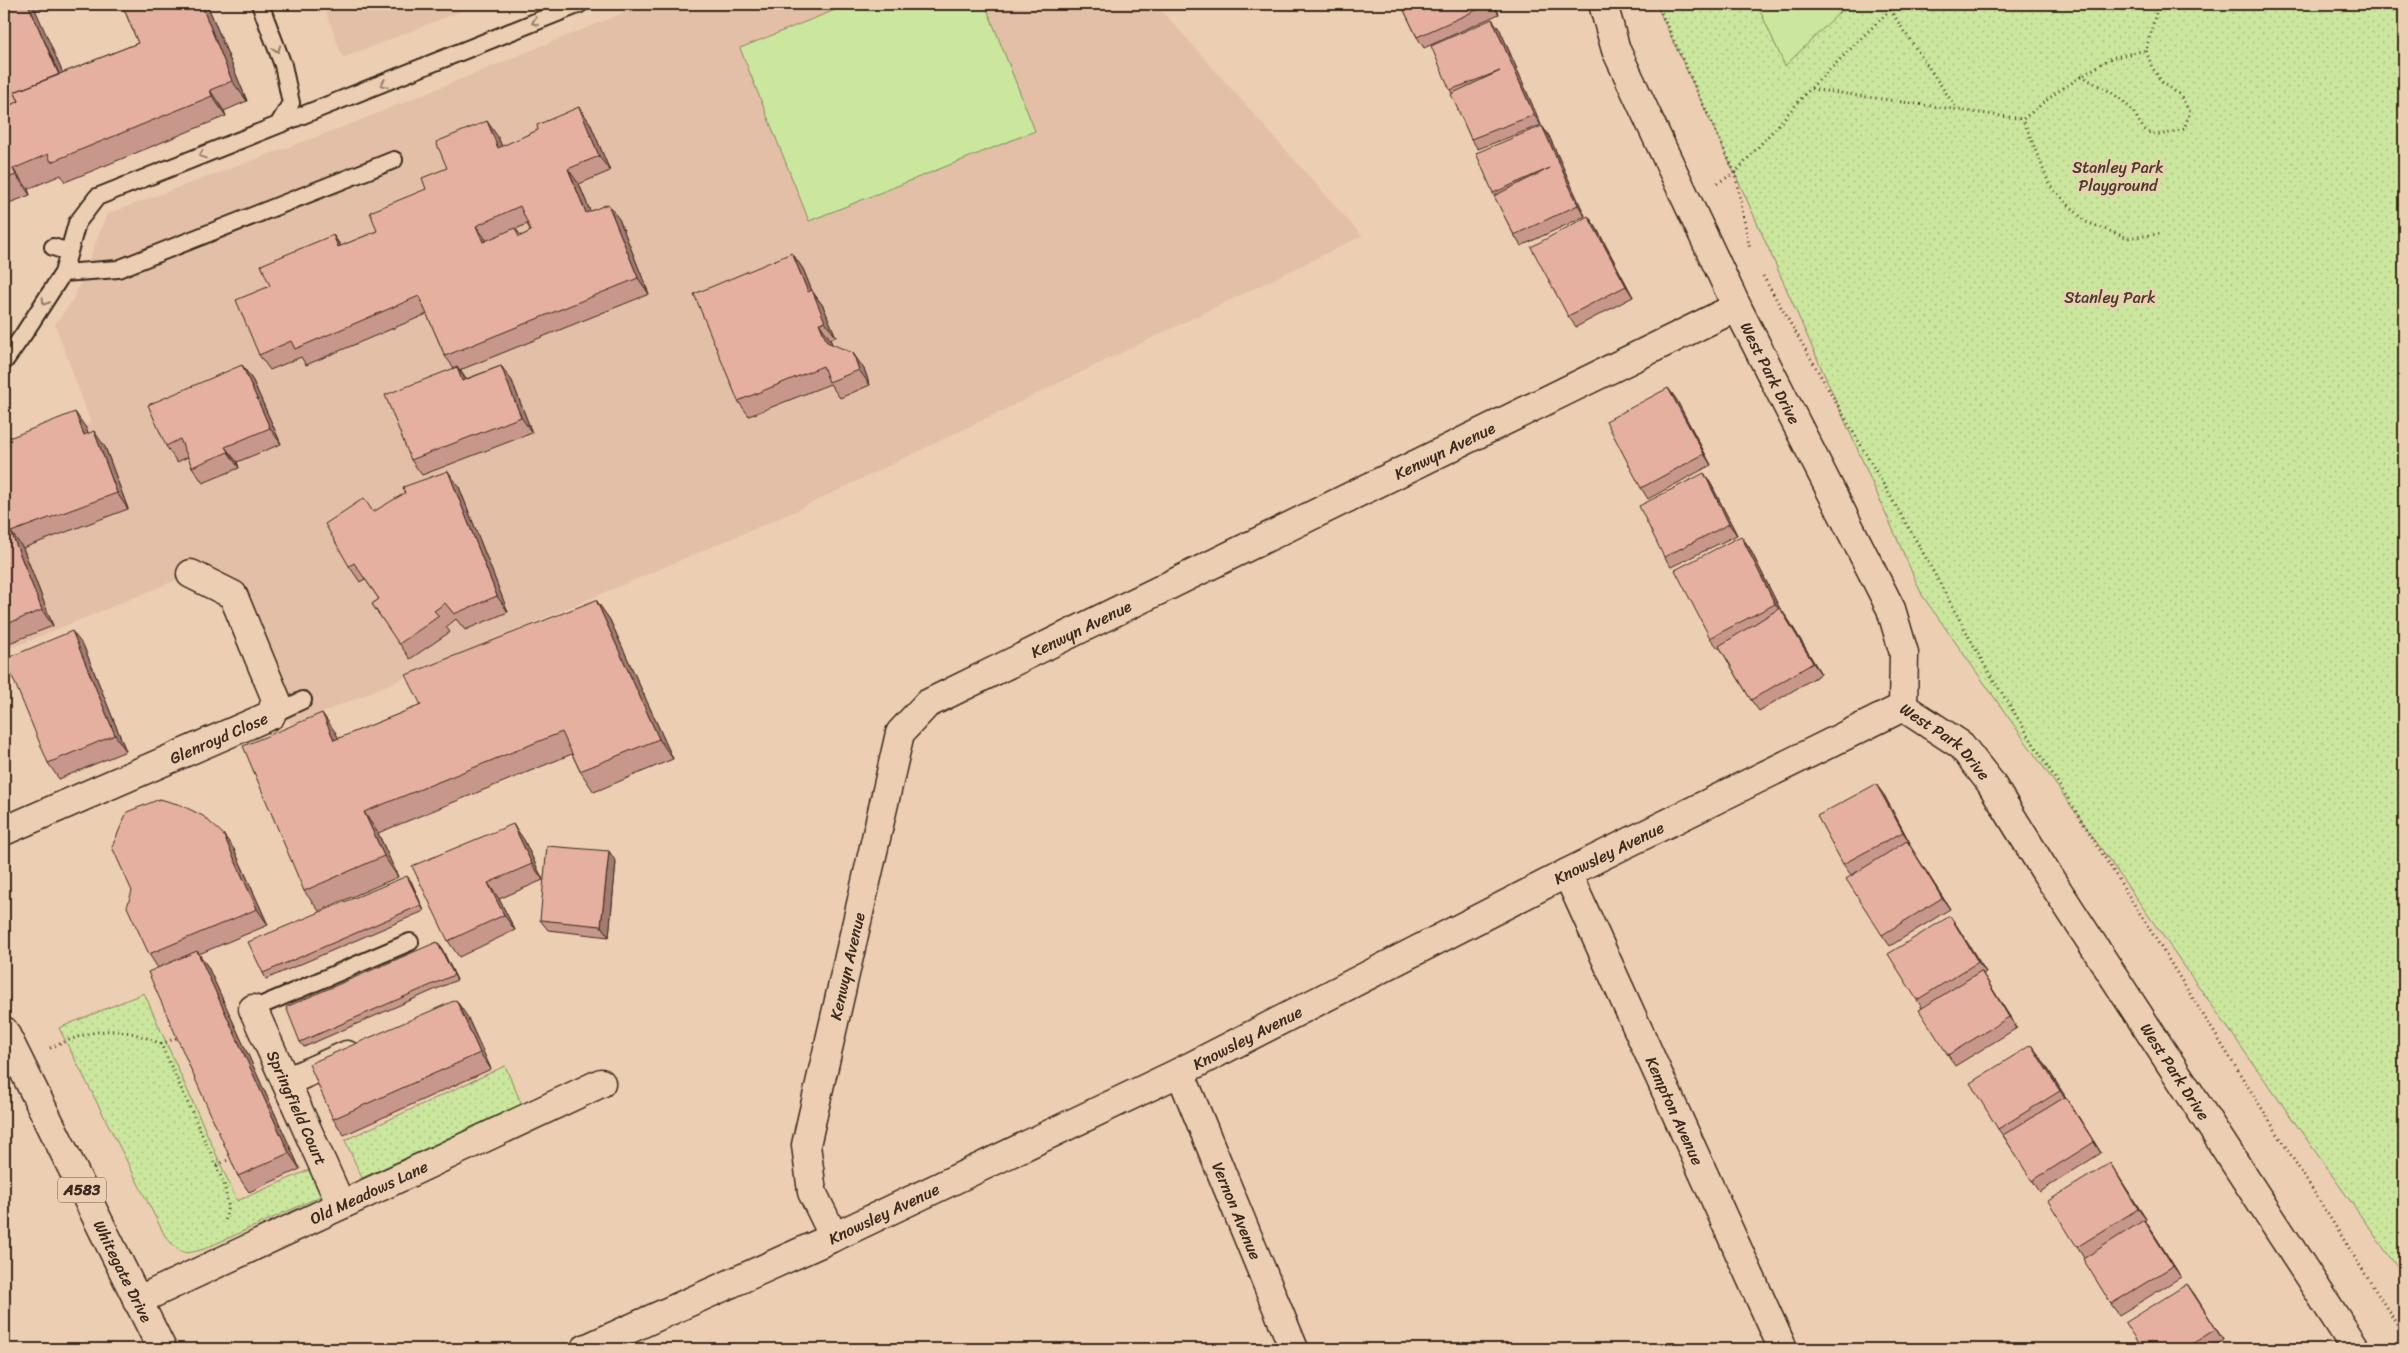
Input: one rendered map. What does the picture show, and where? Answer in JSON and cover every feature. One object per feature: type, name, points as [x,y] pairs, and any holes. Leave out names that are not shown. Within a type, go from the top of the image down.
[{"type":"street","name":"West Park Drive","points":[[1603,4],[1616,50],[1737,307],[1891,609],[1904,653],[1903,707],[1962,745],[1990,782],[2045,871],[2356,1349]]},
{"type":"street","name":"Kenwyn Avenue","points":[[834,1237],[812,1192],[806,1145],[900,733],[927,704],[1737,307]]},
{"type":"street","name":"Glenroyd Close","points":[[4,831],[271,715],[276,699],[233,595],[191,574]]},
{"type":"street","name":"Knowsley Avenue","points":[[585,1349],[834,1237],[1180,1072],[1567,873],[1903,707]]},
{"type":"street","name":"Kempton Avenue","points":[[1567,873],[1783,1349]]},
{"type":"street","name":"Springfield Court","points":[[253,1009],[341,1204]]},
{"type":"street","name":"Whitegate Drive","points":[[4,1031],[162,1349]]},
{"type":"street","points":[[286,1082],[367,1046]]},
{"type":"street","name":"Vernon Avenue","points":[[1180,1072],[1294,1349]]},
{"type":"street","name":"Old Meadows Lane","points":[[137,1301],[601,1083]]},
{"type":"lane","points":[[260,4],[283,65],[291,103],[278,126]]},
{"type":"lane","points":[[4,362],[63,273],[61,249],[96,197],[580,4]]},
{"type":"lane","points":[[63,273],[118,269],[394,160]]},
{"type":"lane","points":[[271,715],[303,700]]},
{"type":"lane","points":[[253,1009],[410,942]]},
{"type":"path","points":[[1658,4],[1735,173],[1752,256]]},
{"type":"path","points":[[1735,173],[1810,88],[1896,4]]},
{"type":"path","points":[[2080,76],[2120,98],[2148,133],[2162,136],[2184,129],[2190,112],[2179,94],[2162,82],[2152,67],[2146,50],[2158,10],[2154,4]]},
{"type":"path","points":[[2227,4],[2238,7],[2263,4]]},
{"type":"path","points":[[1890,10],[1956,109]]},
{"type":"path","points":[[1810,88],[2023,119],[2056,92],[2111,58],[2146,50]]},
{"type":"path","points":[[2023,119],[2050,186],[2086,222],[2128,238],[2160,234]]},
{"type":"path","points":[[1761,273],[1917,543],[1985,666],[2404,1336]]},
{"type":"path","points":[[19,1062],[85,1033],[122,1030],[143,1035],[161,1044],[224,1183],[228,1205],[224,1230],[225,1260]]},
{"type":"path","points":[[161,1044],[180,1037]]},
{"type":"path","points":[[217,1165],[233,1157]]},
{"type":"shaded area","points":[[323,4],[479,4],[343,58]]},
{"type":"shaded area","points":[[645,4],[1156,4],[1362,236],[789,514],[291,726],[273,691],[233,595],[191,574],[4,651],[4,457],[91,423],[55,324],[73,300],[107,214],[351,124]]},
{"type":"green space","points":[[850,4],[985,4],[1035,131],[809,221],[740,48]]},
{"type":"green space","name":"Stanley Park","points":[[1656,4],[2404,4],[2404,1277],[1922,595],[1747,200]]},
{"type":"green space","points":[[1757,4],[1848,4],[1785,66]]},
{"type":"green space","points":[[144,993],[237,1201],[309,1170],[321,1196],[197,1251],[182,1252],[165,1236],[59,1028]]},
{"type":"green space","points":[[505,1066],[522,1105],[362,1178],[345,1140]]},
{"type":"building","points":[[4,4],[28,4],[59,75],[14,92],[19,101],[4,108]]},
{"type":"building","points":[[122,4],[201,4],[232,81],[210,90],[212,96],[51,162],[48,154],[13,169],[16,175],[4,179],[4,108],[19,101],[14,92],[138,43]]},
{"type":"building","points":[[1401,4],[1490,4],[1417,37]]},
{"type":"building","points":[[1492,19],[1534,115],[1471,139],[1451,94],[1500,71],[1450,90],[1431,46]]},
{"type":"building","points":[[579,107],[599,156],[568,169],[586,213],[608,204],[638,278],[445,356],[419,296],[295,349],[291,341],[259,355],[236,300],[270,286],[261,265],[333,235],[338,247],[377,231],[370,212],[426,189],[422,178],[447,168],[436,142],[487,121],[498,148],[538,130],[537,125]],"holes":[[[520,206],[531,231],[519,237],[515,228],[483,242],[476,226]]]},
{"type":"building","points":[[1542,126],[1578,205],[1514,235],[1494,196],[1550,168],[1493,193],[1476,153]]},
{"type":"building","points":[[1588,216],[1626,286],[1568,316],[1531,247]]},
{"type":"building","points":[[792,253],[808,292],[812,290],[825,322],[819,323],[827,342],[853,353],[859,370],[829,382],[823,366],[738,401],[694,294]]},
{"type":"building","points":[[242,365],[270,428],[225,447],[228,452],[192,467],[180,439],[166,446],[148,405]]},
{"type":"building","points":[[501,366],[521,417],[411,460],[385,395],[457,367],[462,381]]},
{"type":"building","points":[[1668,388],[1704,454],[1641,488],[1606,421]]},
{"type":"building","points":[[75,412],[84,435],[94,431],[117,493],[11,532],[42,610],[4,625],[4,440]]},
{"type":"building","points":[[448,471],[497,596],[454,614],[445,603],[434,611],[439,616],[399,644],[372,604],[379,599],[354,563],[349,566],[325,524],[364,498],[373,512],[405,493],[403,487]]},
{"type":"building","points":[[1704,473],[1729,524],[1664,557],[1639,506]]},
{"type":"building","points":[[1741,536],[1775,604],[1710,638],[1675,570]]},
{"type":"building","points":[[596,600],[659,739],[580,771],[562,732],[364,812],[384,856],[304,891],[243,746],[322,713],[334,740],[421,705],[406,675]]},
{"type":"building","points":[[1780,608],[1813,663],[1751,700],[1719,646]]},
{"type":"building","points":[[72,631],[115,735],[48,763],[5,659]]},
{"type":"building","points":[[1876,784],[1903,832],[1843,864],[1817,816]]},
{"type":"building","points":[[160,799],[181,805],[203,816],[223,834],[257,909],[149,954],[127,907],[132,891],[112,847],[127,812]]},
{"type":"building","points":[[513,824],[532,864],[488,883],[504,915],[448,941],[412,866]]},
{"type":"building","points":[[1907,841],[1942,898],[1882,935],[1846,879]]},
{"type":"building","points":[[547,846],[609,851],[601,926],[540,920]]},
{"type":"building","points":[[407,876],[421,905],[263,973],[248,942]]},
{"type":"building","points":[[1950,916],[1978,962],[1917,1000],[1888,954]]},
{"type":"building","points":[[437,942],[454,975],[300,1042],[286,1007]]},
{"type":"building","points":[[197,951],[289,1153],[238,1176],[148,972]]},
{"type":"building","points":[[1981,971],[2009,1017],[1948,1055],[1919,1010]]},
{"type":"building","points":[[456,1000],[480,1053],[333,1119],[309,1064]]},
{"type":"building","points":[[2031,1045],[2060,1091],[1998,1129],[1970,1083]]},
{"type":"building","points":[[2065,1097],[2094,1142],[2032,1181],[2003,1135]]},
{"type":"building","points":[[2110,1163],[2138,1209],[2077,1247],[2048,1201]]},
{"type":"building","points":[[2144,1220],[2173,1266],[2111,1304],[2083,1259]]},
{"type":"building","points":[[2187,1284],[2216,1329],[2184,1349],[2142,1349],[2125,1323]]},
{"type":"park label","name":"Stanley Park Playground","points":[[2118,176]]}]
